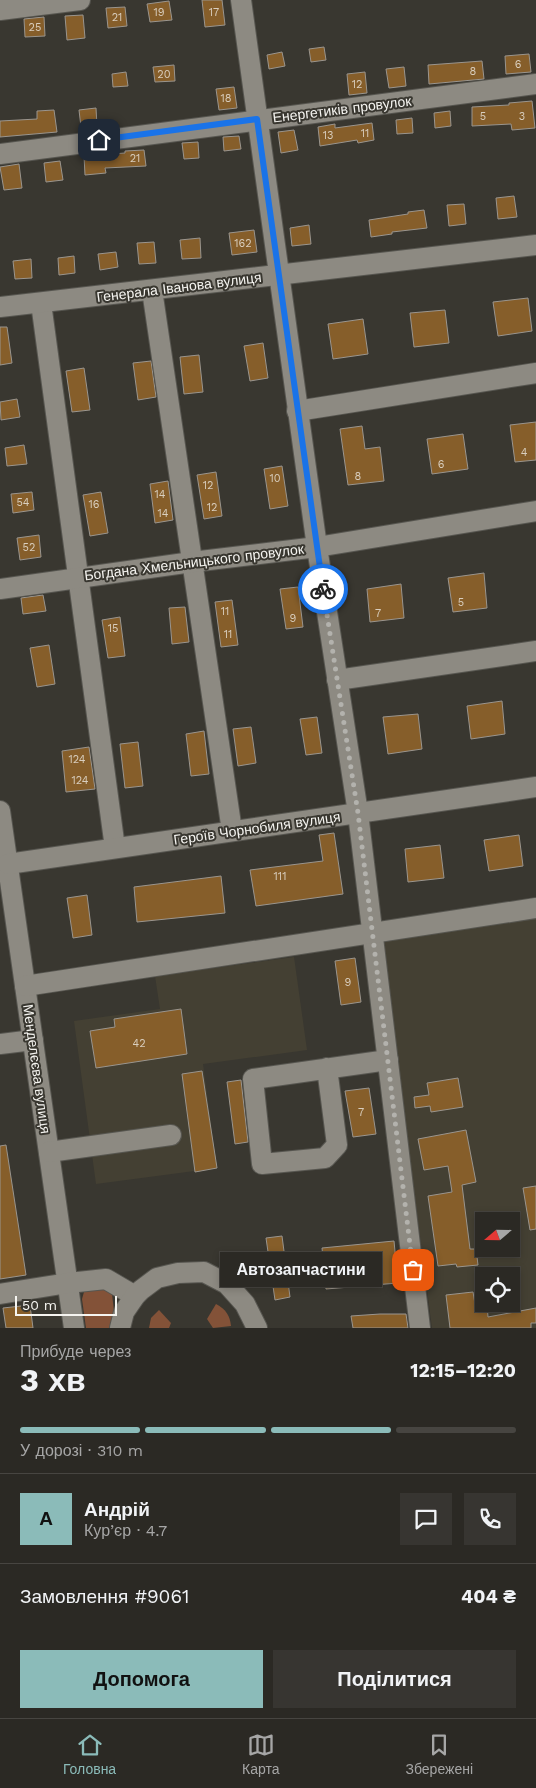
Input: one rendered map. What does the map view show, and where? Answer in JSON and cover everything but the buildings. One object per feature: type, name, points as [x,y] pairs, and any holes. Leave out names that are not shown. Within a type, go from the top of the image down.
[{"type":"street","points":[[0,10],[80,0]]},
{"type":"street","points":[[241,0],[297,411],[358,813],[420,1328]]},
{"type":"street","name":"Енергетиків провулок","points":[[0,154],[536,84]]},
{"type":"street","name":"Генерала Іванова вулиця","points":[[0,307],[536,245]]},
{"type":"street","points":[[152,290],[232,832]]},
{"type":"street","points":[[41,303],[115,848]]},
{"type":"street","points":[[297,411],[536,374]]},
{"type":"street","name":"Богдана Хмельницького провулок","points":[[0,589],[78,577],[317,547],[536,511]]},
{"type":"street","points":[[337,680],[536,651]]},
{"type":"street","name":"Героїв Чорнобиля вулиця","points":[[8,864],[536,787]]},
{"type":"street","name":"Менделєєва вулиця","points":[[0,811],[74,1328]]},
{"type":"street","points":[[25,986],[536,908]]},
{"type":"street","points":[[0,1044],[33,1040]]},
{"type":"street","points":[[327,1068],[337,1145],[325,1158],[262,1164],[253,1079],[327,1068],[388,1060]]},
{"type":"street","points":[[49,1152],[171,1135]]},
{"type":"street","points":[[120,1328],[124,1312],[135,1296],[157,1278],[178,1273],[204,1272],[227,1284],[245,1304],[257,1328]]},
{"type":"street","points":[[0,1294],[106,1279],[135,1296]]},
{"type":"shaded area","points":[[536,917],[536,1328],[432,1328],[381,937]]},
{"type":"shaded area","points":[[294,957],[307,1050],[203,1064],[217,1168],[96,1184],[74,1021],[160,1009],[155,976]]},
{"type":"shaded area","points":[[103,1287],[112,1294],[116,1328],[86,1328],[82,1299],[84,1292]]},
{"type":"shaded area","points":[[216,1304],[227,1313],[231,1326],[213,1328],[207,1319]]},
{"type":"shaded area","points":[[159,1310],[171,1323],[169,1328],[149,1328],[151,1318]]},
{"type":"way so far","points":[[323,589],[358,813],[413,1270]]},
{"type":"place","name":"Автозапчастини","points":[[413,1270]]},
{"type":"route","points":[[99,140],[257,119],[323,589]]}]
